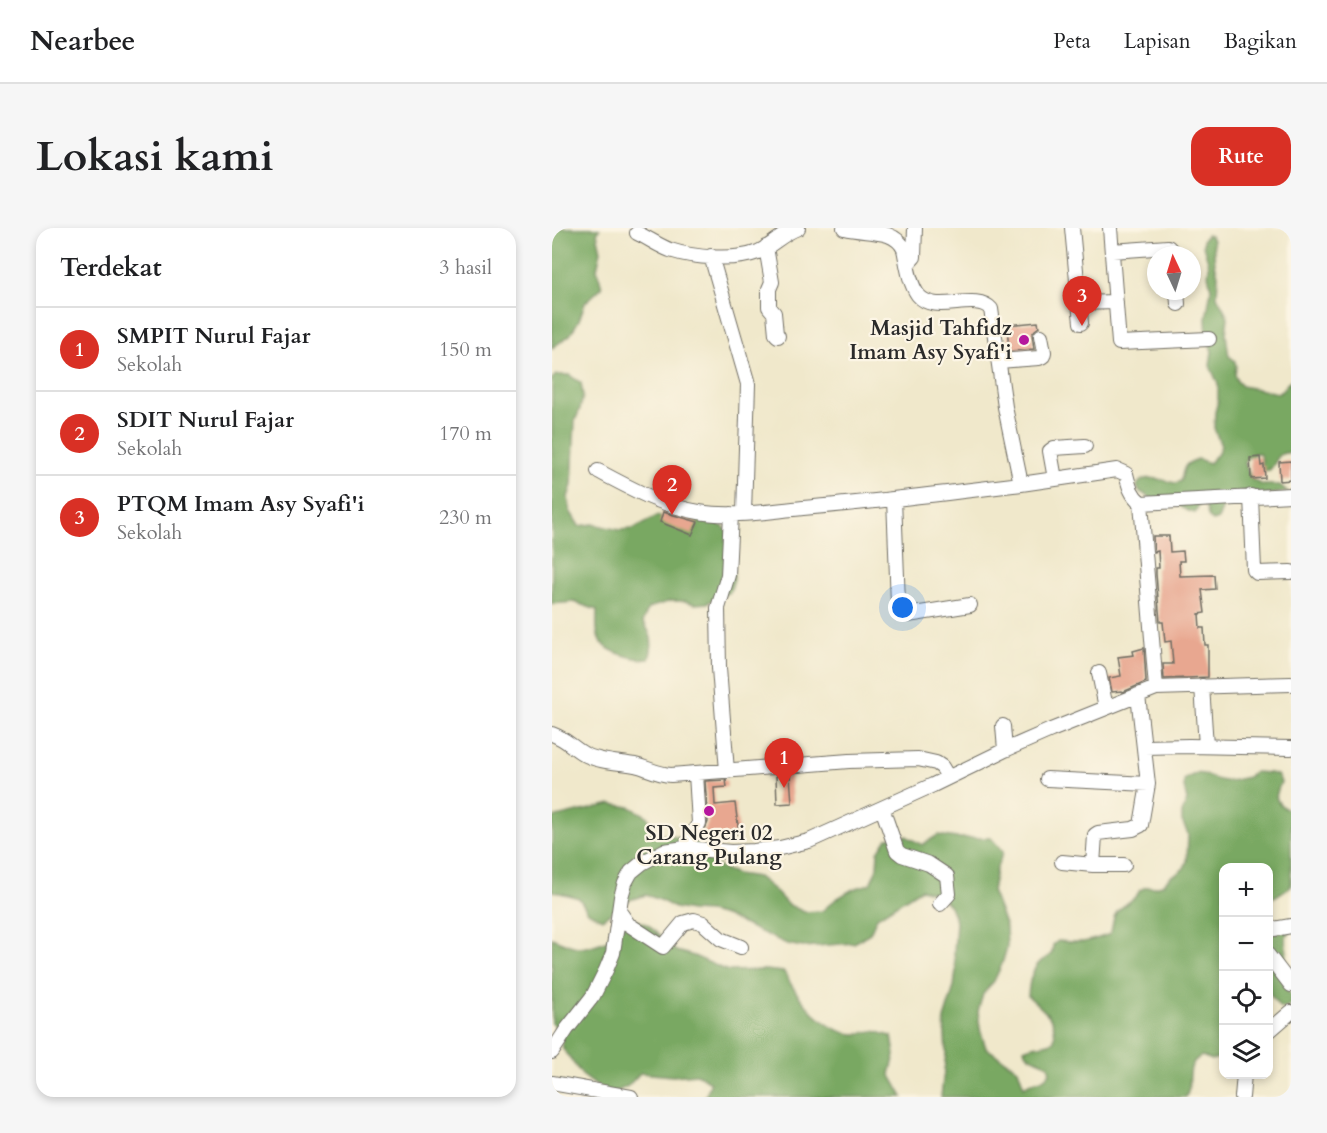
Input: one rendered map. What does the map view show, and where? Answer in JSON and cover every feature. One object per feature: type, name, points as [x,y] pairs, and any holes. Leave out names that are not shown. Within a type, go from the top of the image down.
[{"type":"street","points":[[637,233],[671,250],[734,257],[752,254],[766,248],[784,234],[798,228]]},
{"type":"street","points":[[844,228],[881,230],[896,235],[902,243],[914,289],[921,298],[940,304],[979,302],[988,306],[992,314],[1005,407],[1021,484]]},
{"type":"street","points":[[908,265],[914,257],[915,228]]},
{"type":"street","points":[[1072,228],[1081,323]]},
{"type":"street","points":[[1110,228],[1119,343],[1209,339]]},
{"type":"street","points":[[766,248],[772,282],[769,289],[769,307],[774,313],[778,336]]},
{"type":"street","points":[[1112,250],[1147,248]]},
{"type":"street","points":[[711,256],[748,384],[737,513],[728,575],[718,608],[719,668],[727,771]]},
{"type":"street","points":[[1079,303],[1116,302]]},
{"type":"street","points":[[999,361],[1043,356],[1041,336]]},
{"type":"street","points":[[1055,479],[1050,451],[1054,448],[1085,446]]},
{"type":"street","points":[[598,471],[669,506],[701,513],[737,513],[894,499],[1117,470],[1126,474],[1130,489],[1141,503],[1291,495]]},
{"type":"street","points":[[1251,496],[1254,570],[1257,573],[1291,572]]},
{"type":"street","points":[[894,499],[898,603],[908,615],[970,605]]},
{"type":"street","points":[[1141,503],[1156,688]]},
{"type":"street","points":[[1099,673],[1106,708]]},
{"type":"street","points":[[552,1052],[567,1029],[594,996],[606,970],[613,953],[621,897],[631,872],[642,862],[664,851],[685,848],[731,852],[754,851],[809,841],[1005,750],[1156,688],[1291,684]]},
{"type":"street","points":[[1202,686],[1206,746]]},
{"type":"street","points":[[1093,865],[1095,835],[1133,829],[1141,825],[1148,784],[1138,695]]},
{"type":"street","points":[[1003,726],[1005,750]]},
{"type":"street","points":[[552,734],[565,739],[591,757],[638,766],[671,776],[849,761],[918,759],[936,763],[942,767],[948,777]]},
{"type":"street","points":[[1144,747],[1291,748]]},
{"type":"street","points":[[685,848],[699,823],[696,774]]},
{"type":"street","points":[[1047,779],[1148,784]]},
{"type":"street","points":[[882,808],[897,851],[902,855],[929,864],[947,876],[949,894],[940,904]]},
{"type":"street","points":[[1062,862],[1124,865]]},
{"type":"street","points":[[619,911],[628,924],[663,947],[682,923],[694,920],[703,923],[721,939],[741,947]]},
{"type":"street","points":[[1273,929],[1291,926]]},
{"type":"street","points":[[1273,960],[1291,985]]},
{"type":"street","points":[[1273,1028],[1291,1012]]},
{"type":"street","points":[[1242,1097],[1244,1079]]},
{"type":"street","points":[[552,1083],[631,1097]]},
{"type":"green space","points":[[552,228],[600,228],[597,233],[601,251],[597,269],[602,287],[585,303],[570,335],[552,348]]},
{"type":"green space","points":[[1206,235],[1211,236],[1213,241],[1218,275],[1217,296],[1228,317],[1226,334],[1228,350],[1229,356],[1236,365],[1237,381],[1242,386],[1278,393],[1283,391],[1291,380],[1291,453],[1279,456],[1268,471],[1263,470],[1261,455],[1256,453],[1247,458],[1245,463],[1251,479],[1263,485],[1280,485],[1288,492],[1226,499],[1218,519],[1213,521],[1209,518],[1203,499],[1195,513],[1174,502],[1154,500],[1139,491],[1137,486],[1144,479],[1149,478],[1176,483],[1181,481],[1187,464],[1198,459],[1209,463],[1217,455],[1221,446],[1214,428],[1218,384],[1210,366],[1212,351],[1207,337],[1206,319],[1211,289],[1208,275],[1209,265],[1203,245]]},
{"type":"green space","points":[[556,375],[569,375],[581,383],[583,396],[575,421],[572,485],[568,497],[570,511],[579,526],[593,524],[619,530],[633,529],[657,516],[698,518],[724,527],[732,539],[734,579],[730,592],[707,603],[671,601],[648,608],[643,621],[651,640],[649,659],[623,655],[605,646],[598,635],[597,610],[574,602],[552,604],[552,379]]},
{"type":"green space","points":[[1254,772],[1270,773],[1277,775],[1281,782],[1277,800],[1286,809],[1291,808],[1291,886],[1273,897],[1273,863],[1219,863],[1219,1058],[1211,1060],[1202,1056],[1196,1060],[1191,1069],[1186,1097],[941,1097],[946,1053],[944,1019],[954,987],[956,970],[954,954],[956,921],[950,906],[938,894],[921,889],[877,917],[870,933],[854,943],[803,947],[787,944],[725,916],[675,908],[646,895],[629,900],[602,919],[588,912],[579,898],[552,891],[552,818],[611,804],[630,807],[647,816],[655,833],[693,840],[719,867],[737,874],[758,877],[787,904],[804,912],[822,911],[853,889],[870,884],[877,868],[878,852],[887,838],[906,836],[922,845],[938,835],[956,838],[991,838],[1003,852],[996,870],[992,891],[1006,927],[1007,947],[994,981],[983,994],[978,1011],[980,1029],[986,1048],[1018,1069],[1024,1087],[1044,1079],[1050,1072],[1048,1065],[1029,1056],[1024,1049],[1054,1041],[1055,1033],[1048,1015],[1028,996],[1034,969],[1052,953],[1053,945],[1058,941],[1084,942],[1110,934],[1115,915],[1140,890],[1162,885],[1184,868],[1187,861],[1188,834],[1182,821],[1187,800],[1184,780],[1196,774],[1205,774],[1225,781],[1248,777]]},
{"type":"green space","points":[[631,918],[648,925],[676,951],[728,971],[784,972],[796,992],[822,1021],[844,1032],[855,1034],[874,1031],[892,1036],[895,1055],[890,1074],[903,1097],[705,1097],[711,1082],[697,1074],[673,1076],[640,1073],[628,1086],[612,1094],[597,1086],[582,1075],[563,1049],[561,1033],[552,1023],[552,938],[574,946],[592,946],[608,940],[614,924]]},
{"type":"green space","points":[[1273,932],[1291,932],[1286,936],[1287,952],[1282,965],[1284,986],[1291,995],[1290,1005],[1280,1008],[1273,998]]},
{"type":"building","name":"Masjid Tahfidz Imam Asy Syafi'i","points":[[1038,322],[1039,327],[1032,334],[1034,349],[1009,351],[1007,325]]},
{"type":"building","points":[[1260,457],[1261,466],[1264,465],[1265,478],[1251,479],[1250,458]]},
{"type":"building","points":[[1291,461],[1291,480],[1280,481],[1279,462]]},
{"type":"building","points":[[663,512],[698,522],[692,535],[660,522]]},
{"type":"building","points":[[1153,536],[1169,536],[1170,552],[1183,551],[1184,561],[1179,561],[1180,576],[1214,575],[1215,589],[1202,590],[1205,613],[1199,614],[1200,628],[1204,628],[1205,645],[1208,645],[1208,677],[1164,679],[1163,664],[1173,664],[1171,641],[1165,642],[1163,622],[1160,622],[1156,574],[1156,568],[1159,568],[1158,551],[1154,552]]},
{"type":"building","points":[[1144,648],[1146,682],[1123,692],[1112,692],[1109,678],[1121,676],[1118,657],[1134,655],[1133,651]]},
{"type":"building","points":[[790,775],[792,803],[777,804],[776,776]]},
{"type":"building","name":"SD Negeri 02 Carang Pulang","points":[[726,780],[727,787],[714,788],[715,805],[735,803],[739,833],[701,838],[708,822],[705,781]]},
{"type":"place","name":"PTQM Imam Asy Syafi'i","points":[[1082,326]]},
{"type":"place","name":"Masjid Tahfidz Imam Asy Syafi'i","points":[[1024,340]]},
{"type":"place","name":"SDIT Nurul Fajar","points":[[672,515]]},
{"type":"place","name":"SMPIT Nurul Fajar","points":[[784,788]]},
{"type":"place","name":"SD Negeri 02 Carang Pulang","points":[[709,811]]}]
